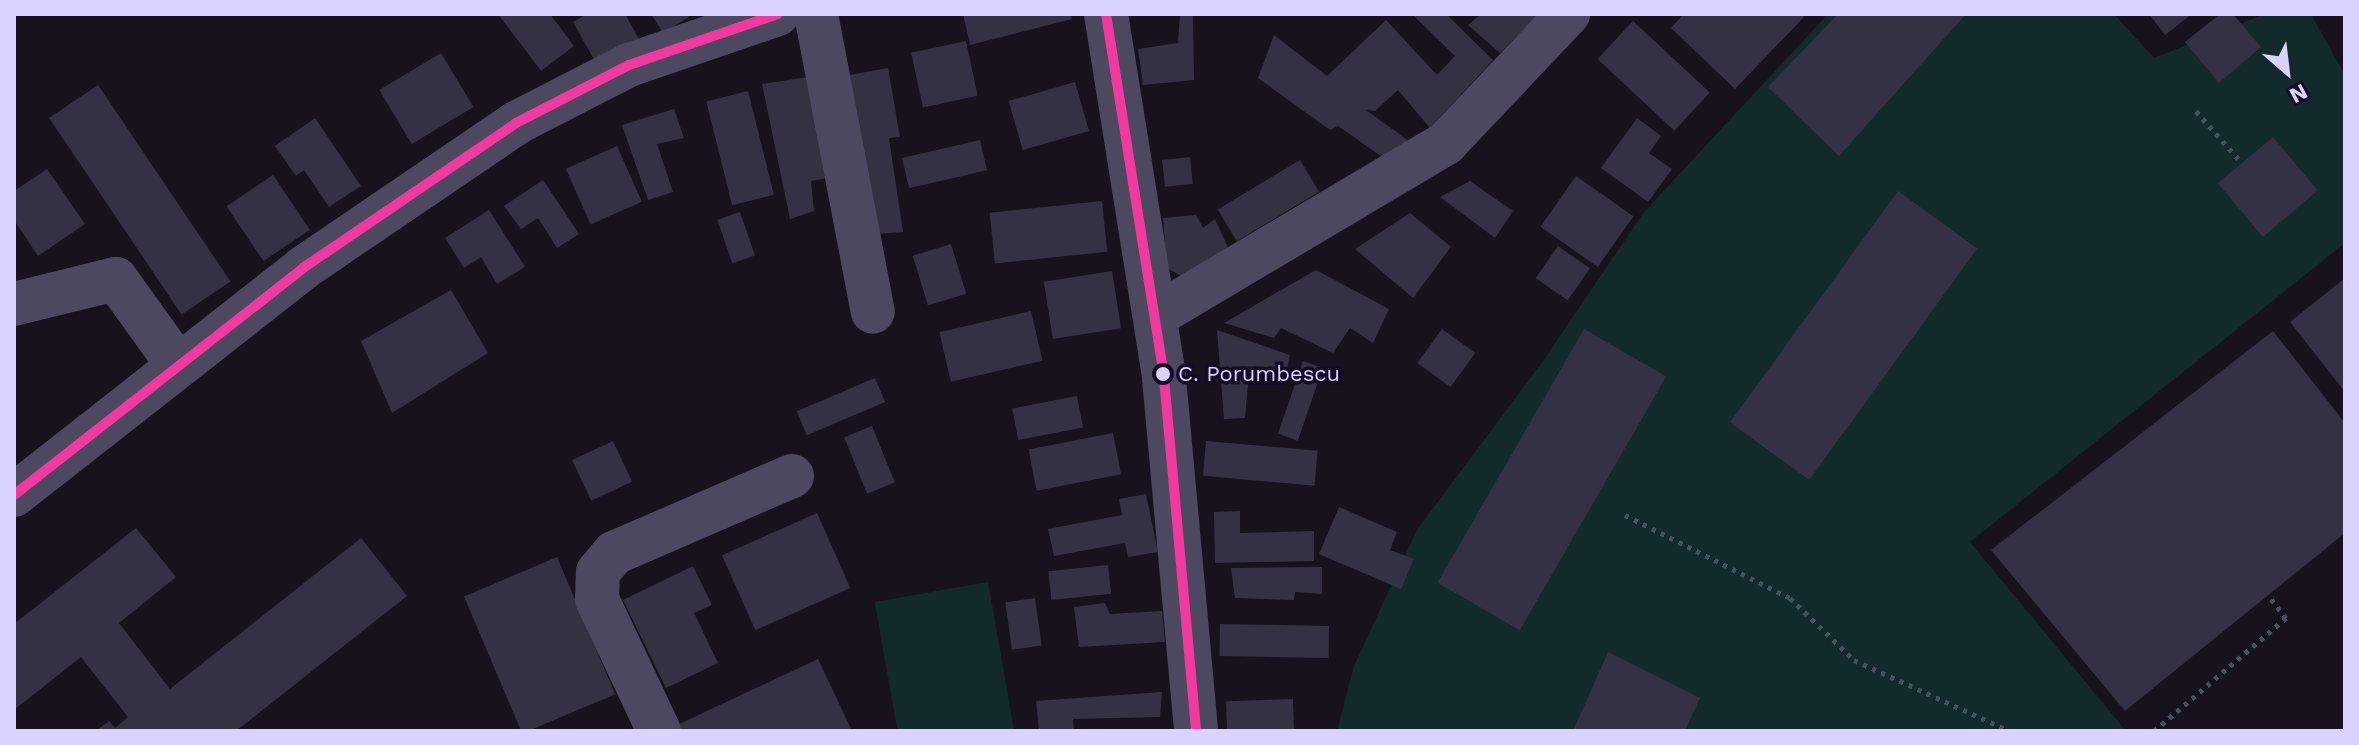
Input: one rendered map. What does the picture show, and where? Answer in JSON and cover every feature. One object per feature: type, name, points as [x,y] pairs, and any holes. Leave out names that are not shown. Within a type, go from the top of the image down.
[{"type":"street","points":[[14,495],[303,268],[516,123],[629,65],[778,14]]},
{"type":"street","points":[[816,14],[873,312]]},
{"type":"street","points":[[1106,14],[1155,316],[1196,731]]},
{"type":"street","points":[[1155,316],[1446,143],[1568,14]]},
{"type":"street","points":[[14,304],[116,279],[177,364]]},
{"type":"street","points":[[659,731],[597,599],[598,572],[614,553],[792,476]]},
{"type":"path","points":[[2196,111],[2242,163]]},
{"type":"path","points":[[1625,515],[1790,598],[1854,660],[2010,731]]},
{"type":"path","points":[[2154,731],[2286,618],[2268,595]]},
{"type":"green space","points":[[1828,14],[2114,14],[2154,58],[2265,14],[2311,14],[2345,75],[2345,243],[1970,542],[2126,731],[1337,731],[1354,666],[1417,530],[1543,361],[1644,212]]},
{"type":"green space","points":[[988,582],[1014,731],[897,731],[875,602]]},
{"type":"building","points":[[498,14],[550,14],[574,46],[541,71]]},
{"type":"building","points":[[587,14],[625,14],[644,48],[601,72],[573,22]]},
{"type":"building","points":[[651,14],[687,14],[689,17],[663,33]]},
{"type":"building","points":[[963,14],[1071,14],[1072,19],[970,45]]},
{"type":"building","points":[[1180,14],[1193,14],[1194,80],[1143,85],[1138,49],[1178,43]]},
{"type":"building","points":[[1412,14],[1446,14],[1493,60],[1430,128],[1398,90],[1375,111],[1366,110],[1413,144],[1385,159],[1338,126],[1330,130],[1258,78],[1274,35],[1327,76],[1386,20],[1437,75],[1455,56]]},
{"type":"building","points":[[1481,14],[1539,14],[1500,53],[1468,25]]},
{"type":"building","points":[[1684,14],[1800,14],[1804,17],[1735,89],[1671,28]]},
{"type":"building","points":[[1838,14],[1966,14],[1839,156],[1768,87]]},
{"type":"building","points":[[2149,14],[2192,14],[2165,35]]},
{"type":"building","points":[[2220,14],[2233,14],[2261,47],[2219,83],[2185,42]]},
{"type":"building","points":[[1633,21],[1710,93],[1674,131],[1598,59]]},
{"type":"building","points":[[966,41],[978,96],[923,107],[911,53]]},
{"type":"building","points":[[441,53],[473,107],[412,144],[379,90]]},
{"type":"building","points":[[888,68],[900,137],[889,138],[903,232],[876,234],[849,75]]},
{"type":"building","points":[[815,76],[833,177],[811,181],[814,211],[790,219],[762,84]]},
{"type":"building","points":[[1075,82],[1089,131],[1023,150],[1009,101]]},
{"type":"building","points":[[98,85],[231,281],[182,314],[49,118]]},
{"type":"building","points":[[748,91],[774,195],[732,205],[706,101]]},
{"type":"building","points":[[674,109],[684,138],[657,144],[673,192],[648,200],[622,125]]},
{"type":"building","points":[[315,118],[361,186],[329,207],[304,170],[296,176],[275,146]]},
{"type":"building","points":[[1637,118],[1661,136],[1649,153],[1672,169],[1648,202],[1601,168]]},
{"type":"building","points":[[2273,137],[2318,191],[2263,237],[2218,183]]},
{"type":"building","points":[[980,140],[987,170],[909,188],[902,158]]},
{"type":"building","points":[[617,146],[642,202],[591,225],[566,169]]},
{"type":"building","points":[[1190,157],[1193,184],[1165,187],[1162,160]]},
{"type":"building","points":[[1300,160],[1319,192],[1237,241],[1218,209]]},
{"type":"building","points":[[47,169],[85,224],[38,256],[14,220],[14,191]]},
{"type":"building","points":[[273,175],[310,230],[263,261],[227,206]]},
{"type":"building","points":[[1576,176],[1633,216],[1598,267],[1540,227]]},
{"type":"building","points":[[543,180],[579,234],[557,248],[538,218],[521,229],[504,206]]},
{"type":"building","points":[[1470,181],[1513,211],[1495,238],[1440,197]]},
{"type":"building","points":[[1898,191],[1977,249],[1809,480],[1730,422]]},
{"type":"building","points":[[1102,201],[1107,252],[995,264],[990,213]]},
{"type":"building","points":[[489,210],[525,267],[497,284],[481,257],[464,268],[445,238]]},
{"type":"building","points":[[740,212],[755,255],[732,263],[717,220]]},
{"type":"building","points":[[1410,213],[1451,247],[1413,298],[1355,249]]},
{"type":"building","points":[[1196,215],[1203,228],[1215,219],[1229,250],[1185,278],[1167,268],[1163,218]]},
{"type":"building","points":[[951,244],[966,294],[928,305],[913,256]]},
{"type":"building","points":[[1558,246],[1590,268],[1568,300],[1536,278]]},
{"type":"building","points":[[1316,270],[1389,309],[1373,343],[1350,328],[1333,353],[1281,328],[1274,338],[1224,323]]},
{"type":"building","points":[[1112,271],[1121,328],[1053,339],[1044,282]]},
{"type":"building","points":[[2345,278],[2345,392],[2290,322]]},
{"type":"building","points":[[451,290],[488,353],[392,413],[361,341]]},
{"type":"building","points":[[1031,311],[1042,361],[951,382],[939,332]]},
{"type":"building","points":[[1442,329],[1475,353],[1450,387],[1417,363]]},
{"type":"building","points":[[1584,329],[1666,376],[1520,630],[1438,583]]},
{"type":"building","points":[[1217,330],[1290,355],[1284,383],[1249,373],[1245,418],[1224,419]]},
{"type":"building","points":[[2273,331],[2345,423],[2345,533],[2125,711],[1991,550]]},
{"type":"building","points":[[1303,361],[1323,368],[1298,441],[1278,434]]},
{"type":"building","points":[[875,378],[885,402],[807,435],[797,411]]},
{"type":"building","points":[[1077,396],[1083,427],[1018,440],[1012,409]]},
{"type":"building","points":[[872,426],[895,483],[867,494],[844,437]]},
{"type":"building","points":[[1113,433],[1121,474],[1037,491],[1029,449]]},
{"type":"building","points":[[613,441],[632,482],[591,501],[572,460]]},
{"type":"building","points":[[1206,441],[1318,451],[1315,486],[1203,476]]},
{"type":"building","points":[[1146,494],[1158,552],[1128,557],[1125,543],[1054,556],[1048,529],[1122,515],[1119,499]]},
{"type":"building","points":[[1339,507],[1397,532],[1390,550],[1414,559],[1401,589],[1319,554]]},
{"type":"building","points":[[1240,511],[1240,533],[1314,531],[1314,561],[1215,563],[1214,512]]},
{"type":"building","points":[[817,513],[850,588],[755,630],[722,555]]},
{"type":"building","points":[[136,528],[176,577],[119,623],[170,689],[361,538],[407,596],[236,731],[96,731],[109,721],[115,728],[128,717],[81,657],[14,710],[14,624]]},
{"type":"building","points":[[557,557],[615,694],[528,731],[521,731],[464,596]]},
{"type":"building","points":[[1108,565],[1111,594],[1051,600],[1048,571]]},
{"type":"building","points":[[693,566],[712,605],[694,613],[718,663],[666,688],[623,600]]},
{"type":"building","points":[[1322,567],[1322,594],[1295,592],[1294,600],[1235,598],[1231,568]]},
{"type":"building","points":[[1035,598],[1042,646],[1012,650],[1005,602]]},
{"type":"building","points":[[1105,603],[1110,614],[1162,611],[1165,642],[1079,647],[1074,607]]},
{"type":"building","points":[[1220,624],[1329,626],[1328,658],[1219,656]]},
{"type":"building","points":[[1608,652],[1700,698],[1685,731],[1573,731]]},
{"type":"building","points":[[818,659],[852,731],[677,731],[675,726]]},
{"type":"building","points":[[1162,692],[1160,717],[1073,719],[1074,731],[1039,731],[1036,701]]},
{"type":"building","points":[[1293,699],[1294,731],[1227,731],[1226,701]]},
{"type":"transit line","points":[[14,495],[303,268],[516,123],[629,65],[778,14]]},
{"type":"transit line","points":[[1106,14],[1164,378],[1196,731]]},
{"type":"place","name":"C. Porumbescu","points":[[1163,374]]}]
